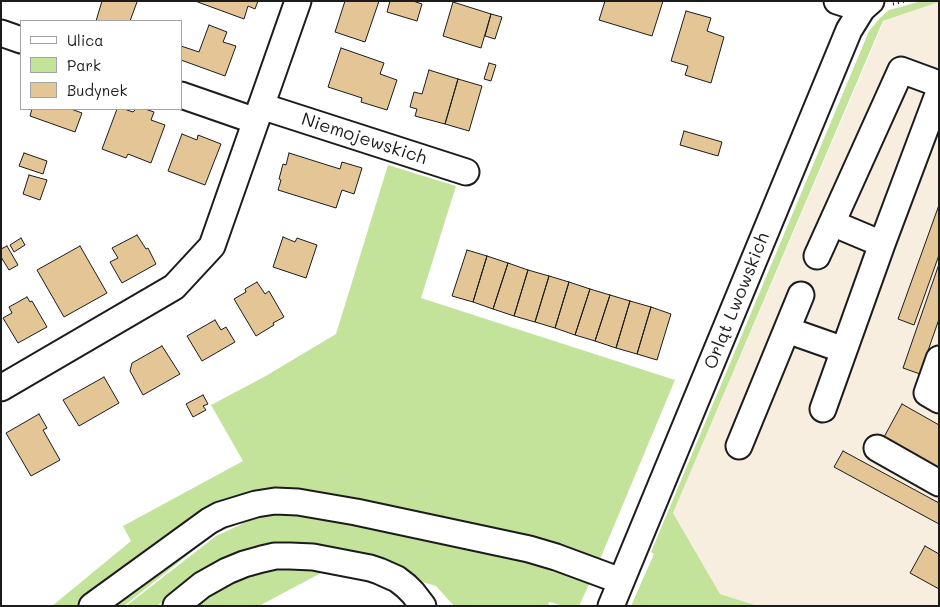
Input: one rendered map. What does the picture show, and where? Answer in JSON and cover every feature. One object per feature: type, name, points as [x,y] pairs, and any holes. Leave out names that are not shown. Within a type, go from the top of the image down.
[{"type":"street","points":[[1,388],[174,288],[212,246],[298,1]]},
{"type":"street","points":[[837,1],[867,5]]},
{"type":"street","name":"Orląt Lwowskich","points":[[611,606],[845,39],[855,19],[867,5]]},
{"type":"street","points":[[1,33],[20,40]]},
{"type":"street","points":[[817,256],[901,70],[939,84]]},
{"type":"street","points":[[823,409],[939,92]]},
{"type":"street","name":"Niemojewskich","points":[[182,95],[259,113],[466,172]]},
{"type":"street","points":[[832,223],[882,244]]},
{"type":"street","points":[[739,446],[801,295]]},
{"type":"street","points":[[787,330],[844,350]]},
{"type":"street","points":[[939,360],[926,392],[939,400]]},
{"type":"street","points":[[877,448],[939,483]]},
{"type":"street","points":[[92,606],[209,521],[220,515],[256,504],[275,501],[325,506],[529,549],[621,581]]},
{"type":"street","points":[[176,606],[202,585],[227,570],[275,556],[290,556],[314,558],[379,571],[397,579],[406,586],[414,593],[423,606]]},
{"type":"shaded area","points":[[939,2],[939,606],[758,606],[720,594],[673,513],[884,21]]},
{"type":"green space","points":[[922,1],[939,2],[883,21],[673,513],[720,594],[758,606],[631,606],[654,554],[651,552],[869,31],[889,10]]},
{"type":"green space","points":[[388,165],[456,186],[421,298],[675,380],[598,564],[538,558],[299,512],[269,511],[214,534],[124,606],[52,606],[131,541],[123,526],[243,461],[211,405],[264,377],[336,334]]},
{"type":"green space","points":[[268,512],[299,514],[538,560],[591,580],[579,606],[564,606],[549,602],[548,606],[454,606],[436,586],[412,579],[384,559],[327,547],[292,543],[243,551],[214,563],[191,577],[157,606],[126,606],[216,536]]},
{"type":"green space","points":[[294,568],[322,570],[333,573],[332,575],[321,573],[259,606],[195,606],[221,588],[256,573]]},
{"type":"building","points":[[102,1],[137,2],[130,20],[96,20]]},
{"type":"building","points":[[195,1],[258,1],[255,9],[248,6],[244,19]]},
{"type":"building","points":[[345,1],[379,1],[365,42],[335,32]]},
{"type":"building","points":[[390,1],[413,1],[422,4],[417,21],[387,12]]},
{"type":"building","points":[[605,1],[663,1],[652,36],[599,20]]},
{"type":"building","points":[[453,2],[491,14],[481,48],[443,36]]},
{"type":"building","points":[[686,11],[711,18],[707,31],[724,37],[711,83],[685,75],[688,66],[671,61]]},
{"type":"building","points":[[491,14],[502,17],[495,39],[485,36]]},
{"type":"building","points":[[209,25],[227,32],[223,42],[236,46],[225,76],[182,60],[182,46],[199,52]]},
{"type":"building","points":[[341,48],[384,63],[380,74],[397,80],[387,110],[361,102],[362,98],[328,87]]},
{"type":"building","points":[[489,63],[496,65],[491,81],[484,79]]},
{"type":"building","points":[[429,70],[458,79],[445,124],[415,116],[417,109],[410,107],[414,92],[422,94]]},
{"type":"building","points":[[458,79],[482,86],[469,131],[445,124]]},
{"type":"building","points":[[32,110],[74,110],[82,113],[75,132],[30,116]]},
{"type":"building","points":[[117,110],[133,112],[135,110],[148,110],[154,112],[151,120],[165,125],[151,163],[128,154],[126,158],[102,149]]},
{"type":"building","points":[[684,131],[722,142],[718,156],[680,145]]},
{"type":"building","points":[[182,134],[197,140],[198,135],[221,144],[205,185],[168,171]]},
{"type":"building","points":[[24,153],[47,161],[43,174],[19,166]]},
{"type":"building","points":[[289,153],[340,169],[342,162],[362,168],[354,194],[342,190],[336,208],[278,190],[283,164],[286,165]]},
{"type":"building","points":[[29,175],[47,180],[40,200],[23,194]]},
{"type":"building","points":[[939,205],[939,255],[914,325],[898,319]]},
{"type":"building","points":[[137,235],[146,249],[148,248],[156,264],[122,283],[110,262],[118,258],[112,248]]},
{"type":"building","points":[[283,237],[295,242],[297,238],[317,245],[306,278],[273,267]]},
{"type":"building","points":[[21,238],[25,245],[14,252],[10,245]]},
{"type":"building","points":[[7,246],[18,265],[9,270],[1,257],[1,249]]},
{"type":"building","points":[[80,246],[107,293],[64,317],[37,270]]},
{"type":"building","points":[[467,250],[487,256],[473,302],[452,296]]},
{"type":"building","points":[[487,256],[508,263],[493,309],[473,302]]},
{"type":"building","points":[[508,263],[528,270],[514,316],[493,309]]},
{"type":"building","points":[[939,264],[939,319],[920,374],[903,368]]},
{"type":"building","points":[[528,270],[549,276],[535,322],[514,316]]},
{"type":"building","points":[[549,276],[569,282],[555,328],[535,322]]},
{"type":"building","points":[[257,282],[265,294],[269,291],[284,317],[256,336],[234,299],[246,292],[245,289]]},
{"type":"building","points":[[569,282],[590,289],[575,335],[555,328]]},
{"type":"building","points":[[590,289],[610,295],[595,341],[575,335]]},
{"type":"building","points":[[610,295],[630,301],[616,348],[595,341]]},
{"type":"building","points":[[27,297],[30,302],[32,301],[47,327],[18,343],[3,318],[12,313],[9,307]]},
{"type":"building","points":[[630,301],[651,307],[637,354],[616,348]]},
{"type":"building","points":[[651,307],[671,314],[657,360],[637,354]]},
{"type":"building","points":[[215,320],[221,330],[226,327],[235,342],[202,361],[187,336]]},
{"type":"building","points":[[162,346],[180,374],[143,395],[130,371],[132,363]]},
{"type":"building","points":[[104,377],[119,403],[79,426],[63,400]]},
{"type":"building","points":[[203,395],[208,404],[203,406],[206,410],[193,417],[186,404]]},
{"type":"building","points":[[902,404],[939,425],[939,468],[884,437]]},
{"type":"building","points":[[39,414],[47,428],[43,430],[60,460],[31,476],[6,433]]},
{"type":"building","points":[[843,451],[939,503],[939,524],[834,467]]},
{"type":"building","points":[[925,546],[939,554],[939,589],[910,573]]}]
